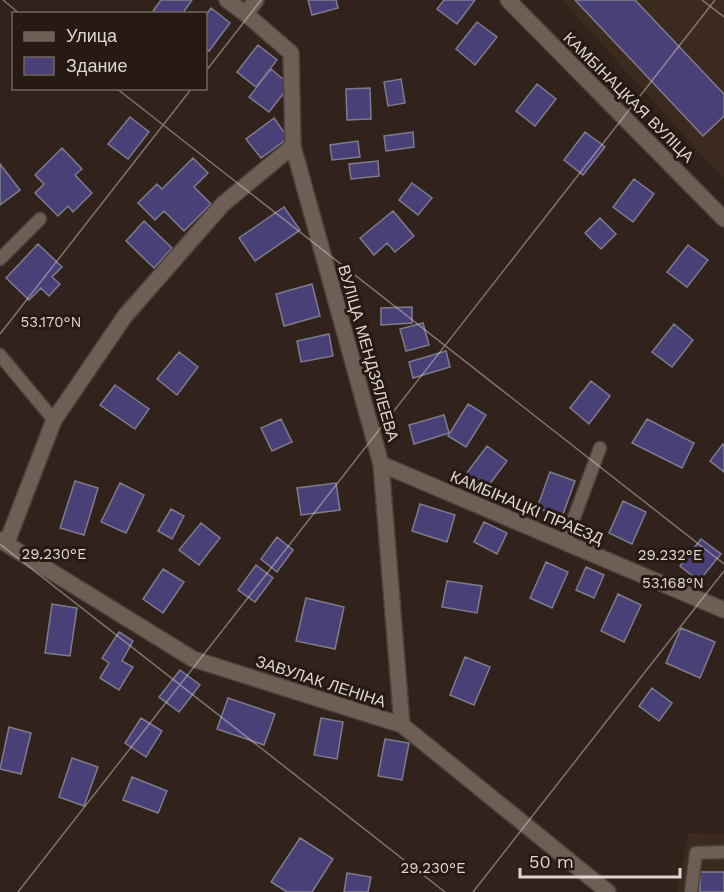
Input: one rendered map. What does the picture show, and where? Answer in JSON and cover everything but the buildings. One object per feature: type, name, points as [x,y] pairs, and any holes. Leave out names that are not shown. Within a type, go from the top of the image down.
[{"type":"street","name":"ВУЛІЦА МЕНДЗЯЛЕЕВА","points":[[227,0],[291,53],[293,146],[381,464],[402,725]]},
{"type":"street","points":[[246,14],[256,0]]},
{"type":"street","name":"КАМБІНАЦКАЯ ВУЛІЦА","points":[[508,0],[724,219]]},
{"type":"street","points":[[3,541],[54,420],[125,316],[223,204],[293,146]]},
{"type":"street","name":"КАМБІНАЦКІ ПРАЕЗД","points":[[381,464],[724,610]]},
{"type":"street","name":"ЗАВУЛАК ЛЕНІНА","points":[[3,541],[193,659],[402,725],[608,892]]},
{"type":"lane","points":[[0,259],[40,219]]},
{"type":"lane","points":[[0,355],[54,420]]},
{"type":"lane","points":[[564,542],[600,448]]},
{"type":"lane","points":[[691,892],[696,853],[724,852]]},
{"type":"shaded area","points":[[562,0],[724,0],[724,178],[710,164]]},
{"type":"shaded area","points":[[688,833],[724,834],[724,892],[677,892]]}]
